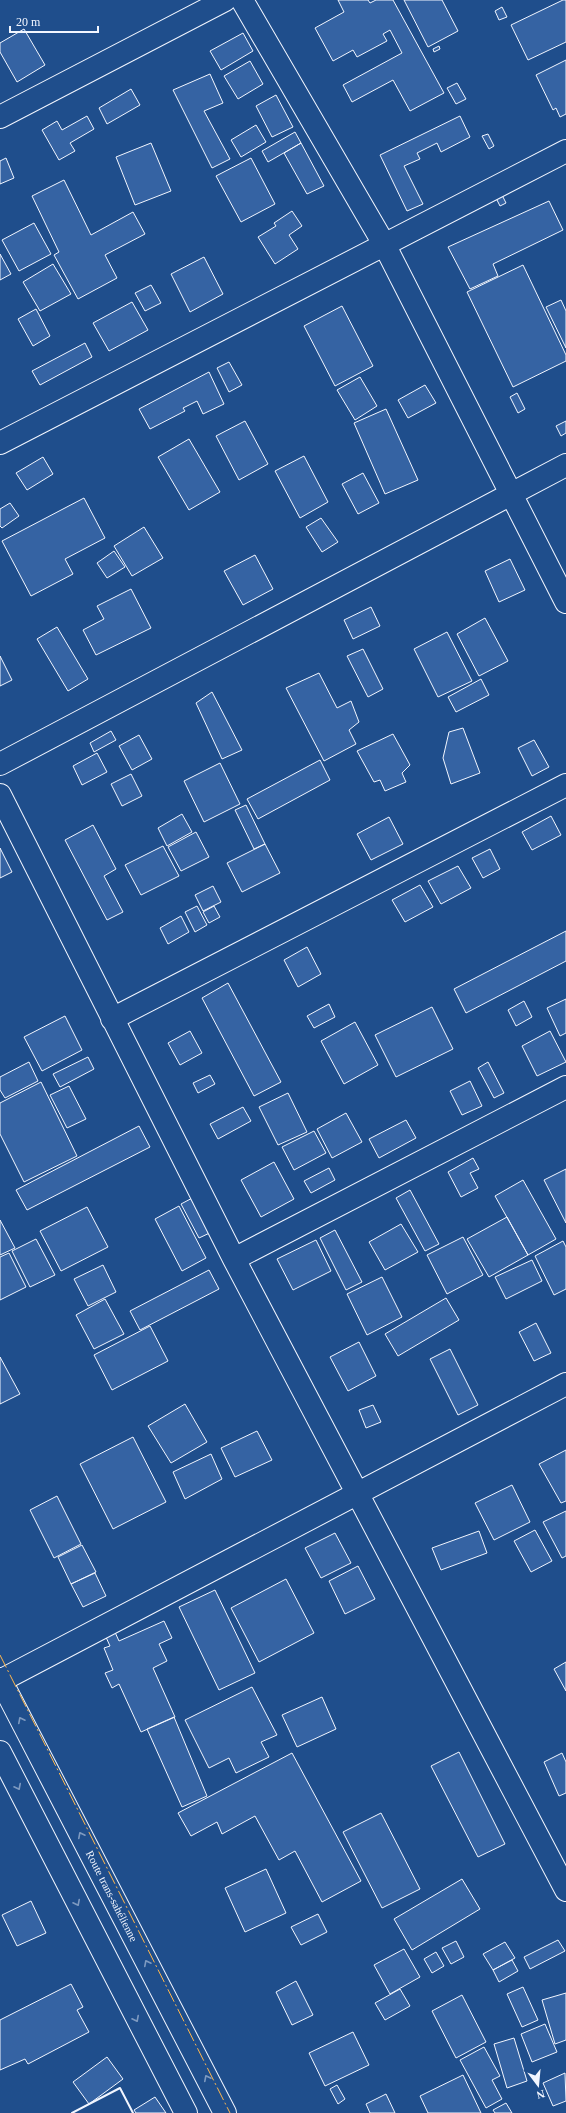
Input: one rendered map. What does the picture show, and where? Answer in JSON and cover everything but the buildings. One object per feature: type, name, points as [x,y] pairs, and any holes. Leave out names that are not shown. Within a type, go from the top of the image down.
[{"type":"main road","points":[[0,117],[225,0]]},
{"type":"main road","points":[[242,0],[384,244],[566,602]]},
{"type":"main road","points":[[0,443],[566,151]]},
{"type":"main road","points":[[0,764],[566,465]]},
{"type":"main road","points":[[112,1019],[566,784]]},
{"type":"main road","points":[[0,795],[234,1259],[566,1890]]},
{"type":"main road","points":[[234,1259],[566,1087]]},
{"type":"main road","points":[[0,1680],[566,1384]]},
{"type":"main road","name":"Route trans-sahélienne","points":[[0,1680],[225,2113]]},
{"type":"main road","points":[[0,1752],[186,2113]]},
{"type":"wall","points":[[72,2113],[120,2088],[133,2113]]},
{"type":"power","points":[[0,1655],[230,2113]]}]
